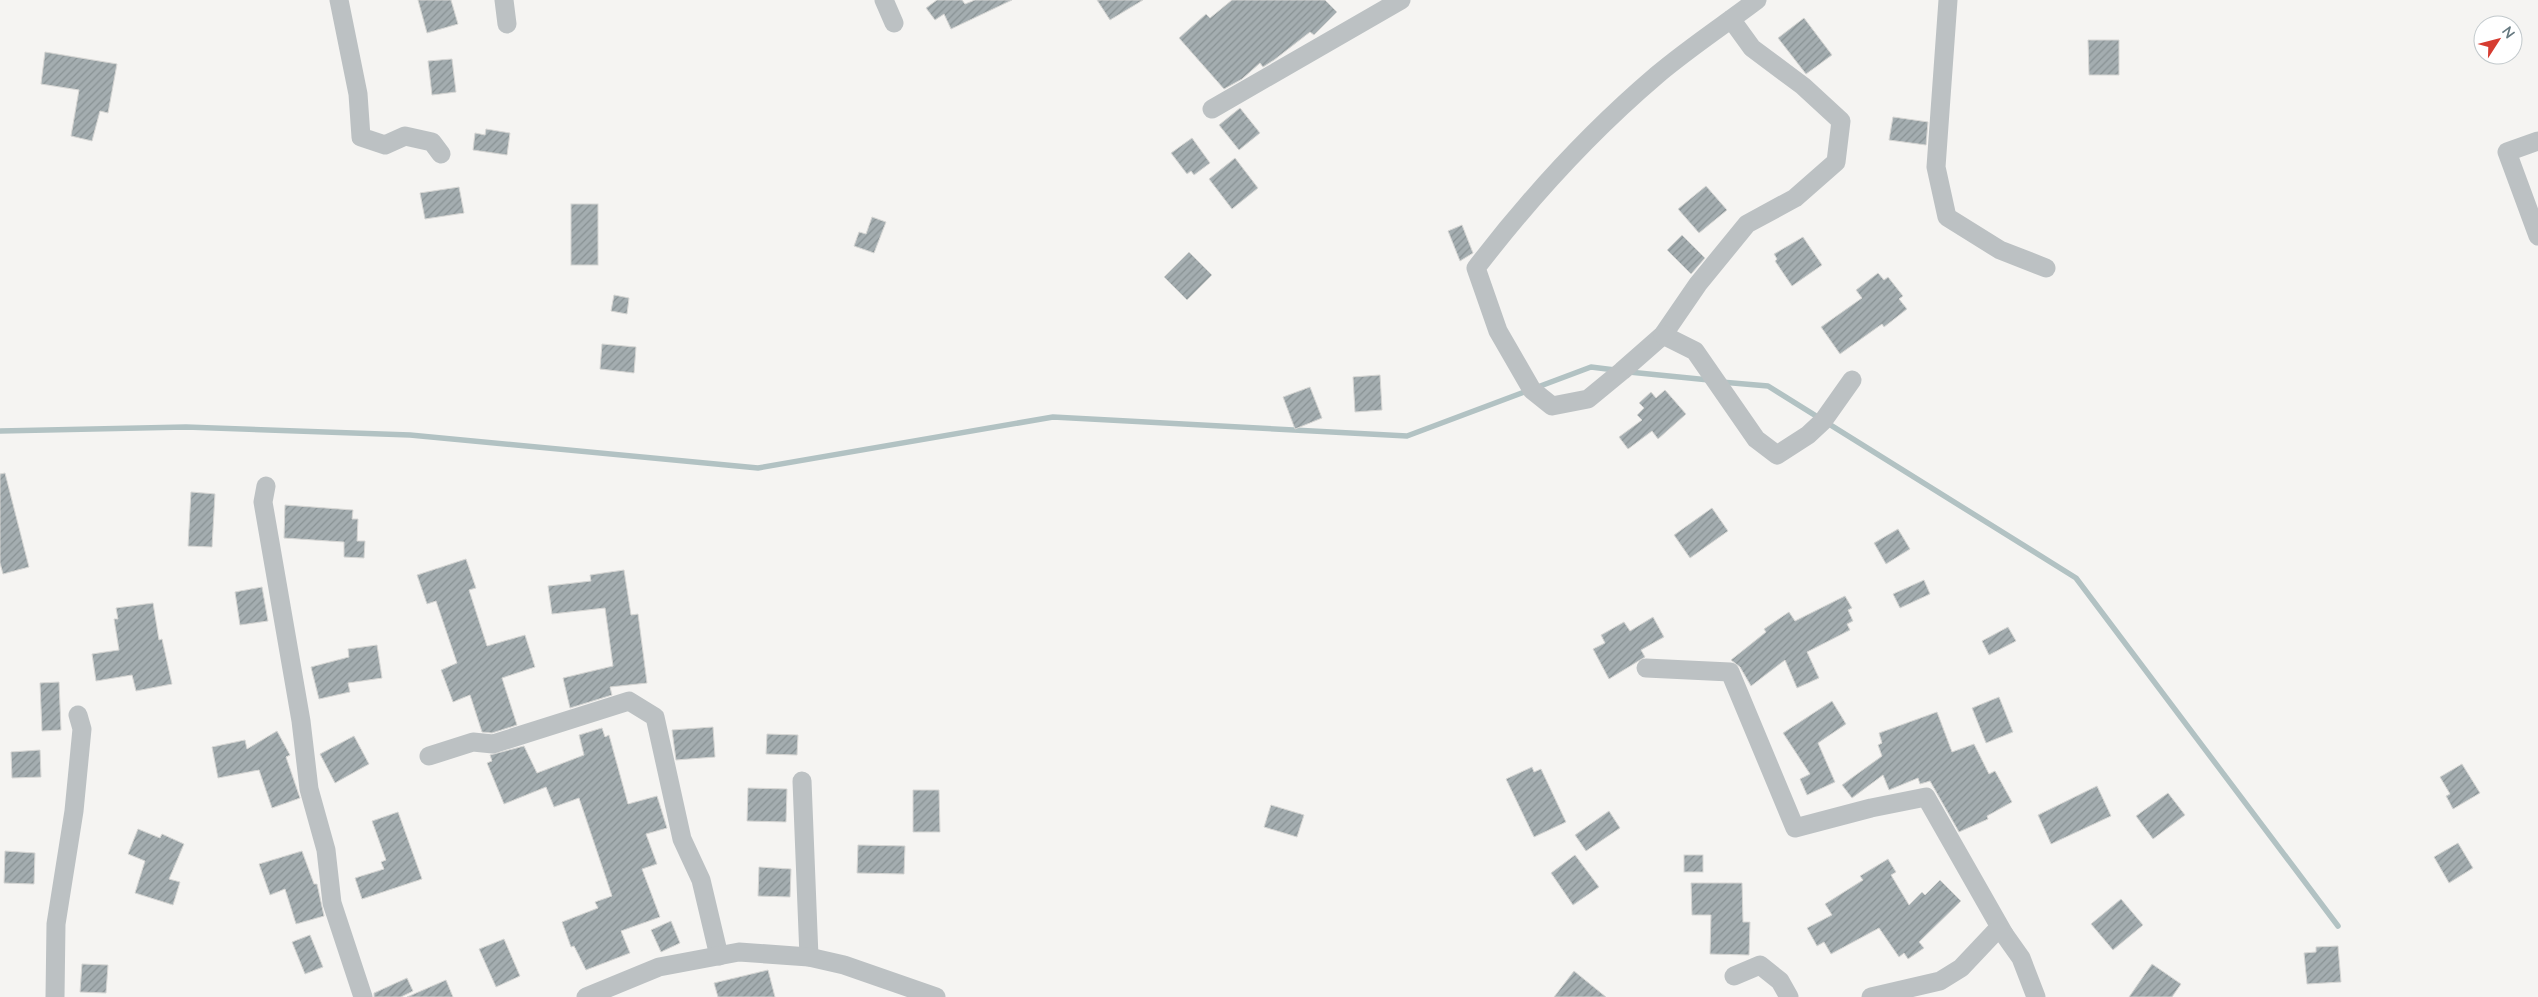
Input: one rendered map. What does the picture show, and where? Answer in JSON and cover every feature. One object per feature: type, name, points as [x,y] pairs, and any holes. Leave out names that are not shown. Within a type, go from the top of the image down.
[{"type":"street","points":[[339,0],[358,94],[361,137],[385,145],[405,136],[432,142],[441,154]]},
{"type":"street","points":[[504,0],[507,24]]},
{"type":"street","points":[[884,0],[894,23]]},
{"type":"street","points":[[1212,109],[1401,0]]},
{"type":"street","points":[[1731,19],[1752,48],[1803,86],[1841,121],[1836,162],[1795,198],[1747,224],[1698,284],[1663,335],[1588,399],[1552,406],[1532,390],[1498,331],[1476,268],[1514,218],[1593,135],[1657,75],[1731,19],[1757,0]]},
{"type":"street","points":[[1948,0],[1936,167],[1947,217],[2000,250],[2046,268]]},
{"type":"street","points":[[2538,141],[2508,152],[2538,236]]},
{"type":"street","points":[[1663,335],[1695,351],[1756,439],[1777,455],[1808,435],[1823,421],[1852,380]]},
{"type":"street","points":[[266,486],[263,502],[301,722],[309,789],[326,850],[332,903],[363,997]]},
{"type":"street","points":[[1646,668],[1730,672],[1795,828],[1926,797],[2004,934],[2021,958],[2036,997]]},
{"type":"street","points":[[429,756],[473,742],[493,744],[628,701],[655,717],[682,839],[700,880],[719,956]]},
{"type":"street","points":[[56,997],[56,924],[76,794],[82,729],[78,715]]},
{"type":"street","points":[[802,781],[809,957]]},
{"type":"street","points":[[1872,997],[1940,981],[1961,968],[1995,932],[2004,934]]},
{"type":"street","points":[[586,997],[659,967],[739,952],[809,957],[844,965],[936,997]]},
{"type":"street","points":[[1734,976],[1760,965],[1780,981],[1789,997]]},
{"type":"building","points":[[418,0],[451,0],[458,24],[427,33]]},
{"type":"building","points":[[937,0],[962,0],[965,4],[975,0],[1012,0],[951,29],[944,14],[935,20],[926,8]]},
{"type":"building","points":[[1097,0],[1143,0],[1110,20]]},
{"type":"building","points":[[1232,0],[1325,0],[1337,12],[1314,35],[1310,32],[1274,60],[1263,67],[1260,63],[1242,79],[1224,89],[1179,38],[1206,14],[1210,18]]},
{"type":"building","points":[[1804,18],[1832,55],[1806,74],[1778,38]]},
{"type":"building","points":[[2088,40],[2119,40],[2119,75],[2089,75]]},
{"type":"building","points":[[45,52],[117,64],[108,113],[100,111],[92,141],[71,136],[79,90],[41,84]]},
{"type":"building","points":[[452,59],[456,92],[432,95],[428,61]]},
{"type":"building","points":[[1240,108],[1260,133],[1239,150],[1219,125]]},
{"type":"building","points":[[1893,117],[1928,122],[1926,145],[1889,140]]},
{"type":"building","points":[[486,129],[510,133],[507,155],[473,150],[475,133],[485,135]]},
{"type":"building","points":[[1192,138],[1210,163],[1194,175],[1191,171],[1187,174],[1171,153]]},
{"type":"building","points":[[1235,158],[1258,188],[1232,209],[1209,179]]},
{"type":"building","points":[[1706,186],[1727,210],[1699,233],[1678,209]]},
{"type":"building","points":[[459,187],[464,213],[425,219],[420,193]]},
{"type":"building","points":[[571,204],[598,204],[598,265],[571,265]]},
{"type":"building","points":[[872,217],[886,222],[874,253],[854,246],[859,232],[866,234]]},
{"type":"building","points":[[1462,225],[1473,253],[1460,261],[1448,231]]},
{"type":"building","points":[[1682,235],[1705,258],[1691,274],[1667,250]]},
{"type":"building","points":[[1803,237],[1822,265],[1792,286],[1775,261],[1777,259],[1774,254]]},
{"type":"building","points":[[1189,252],[1212,275],[1187,300],[1164,277]]},
{"type":"building","points":[[1878,273],[1884,280],[1888,277],[1903,296],[1899,299],[1907,309],[1884,327],[1882,324],[1840,354],[1821,327],[1862,298],[1856,290]]},
{"type":"building","points":[[614,295],[629,298],[627,314],[611,311]]},
{"type":"building","points":[[602,344],[636,347],[634,373],[600,369]]},
{"type":"building","points":[[1380,375],[1382,410],[1355,412],[1353,377]]},
{"type":"building","points":[[1310,387],[1322,418],[1295,429],[1283,397]]},
{"type":"building","points":[[1665,390],[1686,414],[1658,439],[1652,431],[1628,449],[1619,437],[1642,420],[1637,415],[1644,408],[1639,403],[1651,392],[1656,398]]},
{"type":"building","points":[[5,473],[29,567],[3,574],[0,563],[0,474]]},
{"type":"building","points":[[191,492],[215,494],[212,547],[188,546]]},
{"type":"building","points":[[285,505],[353,510],[352,519],[358,519],[357,541],[365,541],[364,558],[344,557],[344,542],[284,538]]},
{"type":"building","points":[[1712,508],[1728,531],[1690,558],[1674,535]]},
{"type":"building","points":[[1898,529],[1910,549],[1886,564],[1874,543]]},
{"type":"building","points":[[466,559],[476,588],[469,590],[487,646],[525,635],[535,667],[502,678],[517,725],[492,733],[482,732],[470,695],[453,702],[441,670],[457,663],[436,601],[427,604],[417,575]]},
{"type":"building","points":[[624,570],[631,615],[638,614],[647,683],[610,687],[612,695],[570,708],[563,678],[613,666],[605,608],[552,614],[548,586],[591,581],[590,575]]},
{"type":"building","points":[[1924,580],[1930,594],[1900,608],[1893,594]]},
{"type":"building","points":[[262,587],[268,621],[240,625],[235,592]]},
{"type":"building","points":[[1845,596],[1852,608],[1848,610],[1853,621],[1847,624],[1850,630],[1807,652],[1819,678],[1797,688],[1785,660],[1751,686],[1740,667],[1731,660],[1766,632],[1764,629],[1789,612],[1795,621]]},
{"type":"building","points":[[153,603],[159,640],[162,639],[172,684],[136,691],[132,675],[96,681],[92,654],[119,650],[114,619],[118,619],[116,608]]},
{"type":"building","points":[[1653,617],[1664,637],[1641,650],[1645,657],[1609,679],[1593,649],[1605,643],[1601,635],[1624,622],[1630,631]]},
{"type":"building","points":[[2008,627],[2016,641],[1989,655],[1982,641]]},
{"type":"building","points":[[377,645],[382,678],[348,683],[350,692],[319,699],[311,667],[349,657],[348,649]]},
{"type":"building","points":[[59,682],[61,730],[42,731],[40,683]]},
{"type":"building","points":[[1999,697],[2013,732],[1986,743],[1972,708]]},
{"type":"building","points":[[1832,701],[1846,724],[1818,743],[1835,782],[1807,795],[1800,779],[1810,774],[1783,733]]},
{"type":"building","points":[[1937,712],[1952,752],[1974,744],[1989,774],[1995,771],[2012,802],[1987,816],[1988,819],[1959,832],[1930,781],[1920,784],[1918,778],[1889,790],[1883,775],[1852,798],[1842,785],[1882,756],[1878,745],[1882,743],[1879,733]]},
{"type":"building","points":[[713,727],[715,757],[676,760],[672,730]]},
{"type":"building","points":[[602,728],[605,737],[609,735],[628,804],[657,796],[667,828],[646,834],[657,864],[642,869],[660,917],[621,931],[630,953],[586,970],[574,946],[571,947],[562,922],[598,908],[595,902],[612,896],[579,798],[554,807],[546,787],[504,804],[487,763],[492,761],[490,755],[524,746],[537,773],[584,755],[579,735]]},
{"type":"building","points":[[277,731],[290,755],[286,757],[300,798],[272,808],[259,770],[218,778],[212,747],[245,740],[247,749]]},
{"type":"building","points":[[767,734],[798,735],[797,755],[766,754]]},
{"type":"building","points":[[354,736],[369,764],[335,783],[320,754]]},
{"type":"building","points":[[40,750],[41,777],[12,778],[11,752]]},
{"type":"building","points":[[2462,764],[2480,793],[2453,809],[2446,796],[2450,794],[2440,777]]},
{"type":"building","points":[[1532,767],[1534,772],[1541,769],[1566,822],[1534,837],[1506,779]]},
{"type":"building","points":[[2097,786],[2111,816],[2051,844],[2038,815]]},
{"type":"building","points":[[748,788],[787,789],[786,822],[747,821]]},
{"type":"building","points":[[913,790],[939,790],[940,832],[913,832]]},
{"type":"building","points":[[2168,793],[2185,815],[2153,839],[2136,816]]},
{"type":"building","points":[[1271,805],[1304,815],[1297,837],[1264,827]]},
{"type":"building","points":[[1609,811],[1620,828],[1586,851],[1575,835]]},
{"type":"building","points":[[398,812],[422,879],[362,899],[355,878],[384,869],[381,862],[386,860],[372,821]]},
{"type":"building","points":[[138,829],[160,838],[162,834],[184,844],[169,879],[180,882],[173,905],[135,893],[145,861],[128,854]]},
{"type":"building","points":[[2458,843],[2473,868],[2449,883],[2434,857]]},
{"type":"building","points":[[858,845],[905,846],[904,874],[857,873]]},
{"type":"building","points":[[5,851],[35,853],[34,884],[4,883]]},
{"type":"building","points":[[302,851],[314,884],[317,884],[324,916],[296,924],[285,889],[270,895],[259,864]]},
{"type":"building","points":[[1575,855],[1599,887],[1573,905],[1551,873]]},
{"type":"building","points":[[1684,855],[1703,855],[1703,872],[1684,872]]},
{"type":"building","points":[[1888,859],[1896,872],[1891,875],[1909,905],[1922,892],[1925,895],[1940,880],[1961,901],[1919,942],[1924,948],[1908,959],[1904,953],[1899,957],[1879,928],[1831,954],[1824,942],[1817,946],[1807,928],[1832,915],[1825,904],[1863,880],[1860,876]]},
{"type":"building","points":[[759,867],[791,869],[790,897],[758,896]]},
{"type":"building","points":[[1691,883],[1742,883],[1743,922],[1750,922],[1749,955],[1710,954],[1711,915],[1692,915]]},
{"type":"building","points":[[2121,899],[2143,925],[2113,950],[2091,924]]},
{"type":"building","points":[[671,921],[680,943],[661,952],[651,930]]},
{"type":"building","points":[[310,935],[323,967],[305,974],[292,942]]},
{"type":"building","points":[[504,939],[520,976],[496,987],[479,949]]},
{"type":"building","points":[[2338,946],[2341,982],[2307,984],[2304,953],[2316,952],[2316,947]]},
{"type":"building","points":[[82,964],[108,965],[106,993],[80,992]]},
{"type":"building","points":[[2152,964],[2181,984],[2172,997],[2129,997]]},
{"type":"building","points":[[768,970],[775,997],[718,997],[714,983]]},
{"type":"building","points":[[1574,971],[1606,997],[1554,997]]},
{"type":"building","points":[[407,978],[413,991],[401,997],[374,997],[374,993]]},
{"type":"building","points":[[446,980],[453,997],[407,997]]},
{"type":"waterway","points":[[0,431],[186,427],[410,435],[758,468],[1053,417],[1407,436],[1591,367],[1615,370]]},
{"type":"waterway","points":[[1629,372],[1709,380]]},
{"type":"waterway","points":[[1721,382],[1768,386],[2076,578],[2338,926]]}]
